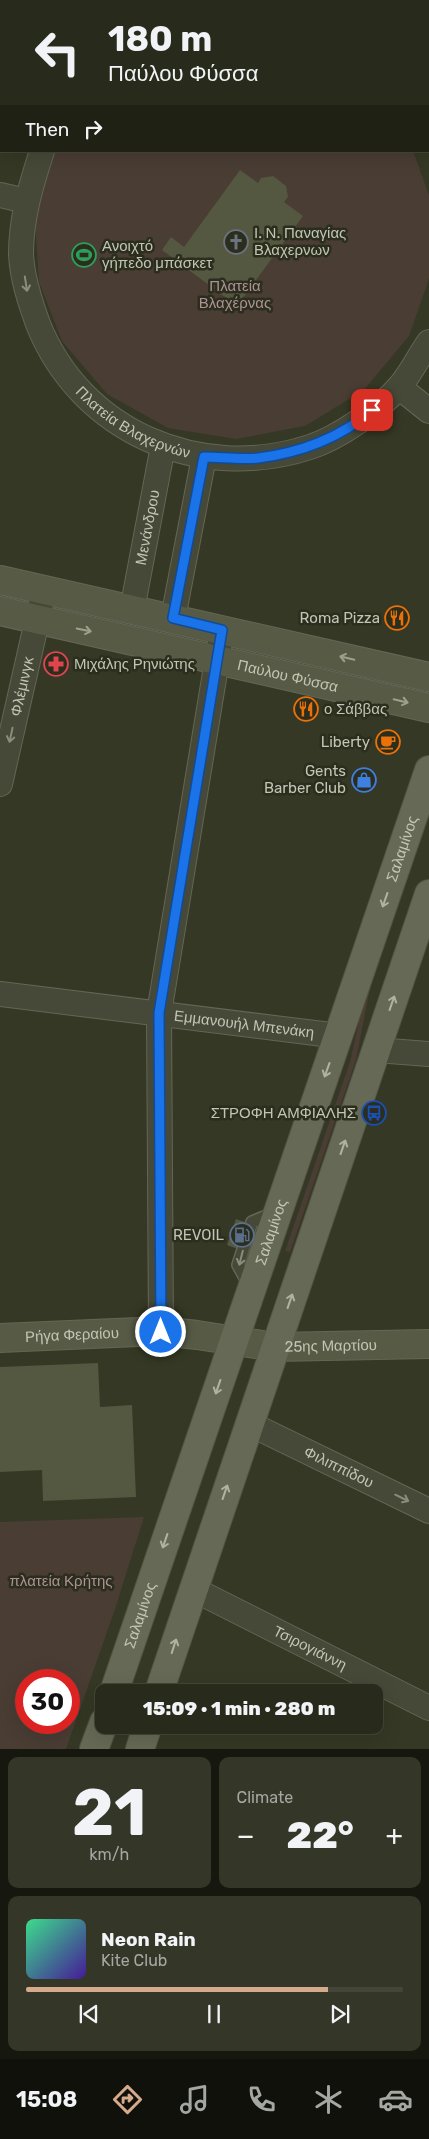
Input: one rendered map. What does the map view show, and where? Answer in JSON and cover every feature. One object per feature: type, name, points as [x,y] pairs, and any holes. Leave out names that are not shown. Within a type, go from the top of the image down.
[{"type":"main road","name":"Σαλαμίνος","points":[[117,1684],[429,770]]},
{"type":"main road","points":[[162,1684],[248,1423],[429,894]]},
{"type":"main road","points":[[94,1749],[100,1734]]},
{"type":"main road","points":[[140,1749],[145,1734]]},
{"type":"street","name":"Πλατεία Βλαχερνών","points":[[42,152],[11,254],[48,347],[77,389],[116,423],[163,446],[204,457],[257,458],[310,447],[358,422],[399,386],[429,342]]},
{"type":"street","points":[[0,195],[26,200]]},
{"type":"street","points":[[399,386],[429,411]]},
{"type":"street","name":"Μενάνδρου","points":[[132,610],[163,446]]},
{"type":"street","points":[[173,618],[204,457]]},
{"type":"street","name":"Παύλου Φύσσα","points":[[0,580],[429,677]]},
{"type":"street","name":"Φλέμινγκ","points":[[0,784],[44,590]]},
{"type":"street","name":"Παύλου Φύσσα","points":[[0,611],[429,708]]},
{"type":"street","points":[[161,1332],[159,1013],[222,630]]},
{"type":"street","name":"Εμμανουήλ Μπενάκη","points":[[0,994],[339,1036]]},
{"type":"street","points":[[376,1050],[429,1054]]},
{"type":"street","name":"Ρήγα Φεραίου","points":[[0,1338],[161,1332],[234,1341]]},
{"type":"street","name":"25ης Μαρτίου","points":[[234,1341],[275,1347],[429,1344]]},
{"type":"street","name":"Φιλιππίδου","points":[[248,1423],[429,1511]]},
{"type":"street","name":"Τσιρογιάννη","points":[[193,1589],[429,1708]]},
{"type":"green space","name":"Πλατεία Βλαχέρνας","points":[[55,152],[413,152],[429,195],[429,279],[409,336],[364,390],[305,426],[236,439],[168,428],[107,394],[62,341],[39,282],[35,220],[51,159]]},
{"type":"green space","points":[[375,963],[356,1060],[290,1252],[285,1251],[350,1062],[370,970]]},
{"type":"green space","name":"πλατεία Κρήτης","points":[[144,1517],[115,1609],[80,1709],[80,1669],[15,1669],[15,1734],[71,1734],[66,1749],[0,1749],[0,1522]]},
{"type":"building","name":"Ι. Ν. Παναγίας Βλαχερνων","points":[[240,170],[258,183],[261,178],[273,176],[286,186],[288,197],[284,202],[303,216],[237,306],[162,250],[171,237],[184,247]]},
{"type":"building","points":[[236,1219],[264,1229],[254,1255],[227,1245]]},
{"type":"building","points":[[98,1363],[100,1407],[132,1405],[136,1497],[43,1501],[42,1470],[0,1472],[0,1367]]},
{"type":"place","name":"Ι. Ν. Παναγίας Βλαχερνων","points":[[236,242]]},
{"type":"place","name":"Ανοιχτό γήπεδο μπάσκετ","points":[[84,255]]},
{"type":"place","name":"Roma Pizza","points":[[397,618]]},
{"type":"place","name":"Μιχάλης Ρηνιώτης","points":[[56,664]]},
{"type":"place","name":"ο Σάββας","points":[[306,709]]},
{"type":"place","name":"Liberty","points":[[388,742]]},
{"type":"place","name":"Gents Barber Club","points":[[364,780]]},
{"type":"place","name":"ΣΤΡΟΦΗ ΑΜΦΙΑΛΗΣ","points":[[374,1113]]},
{"type":"place","name":"REVOIL","points":[[242,1235]]},
{"type":"route","points":[[161,1332],[159,1013],[222,630],[173,618],[204,457],[257,458],[310,447],[358,422],[372,410]]}]
